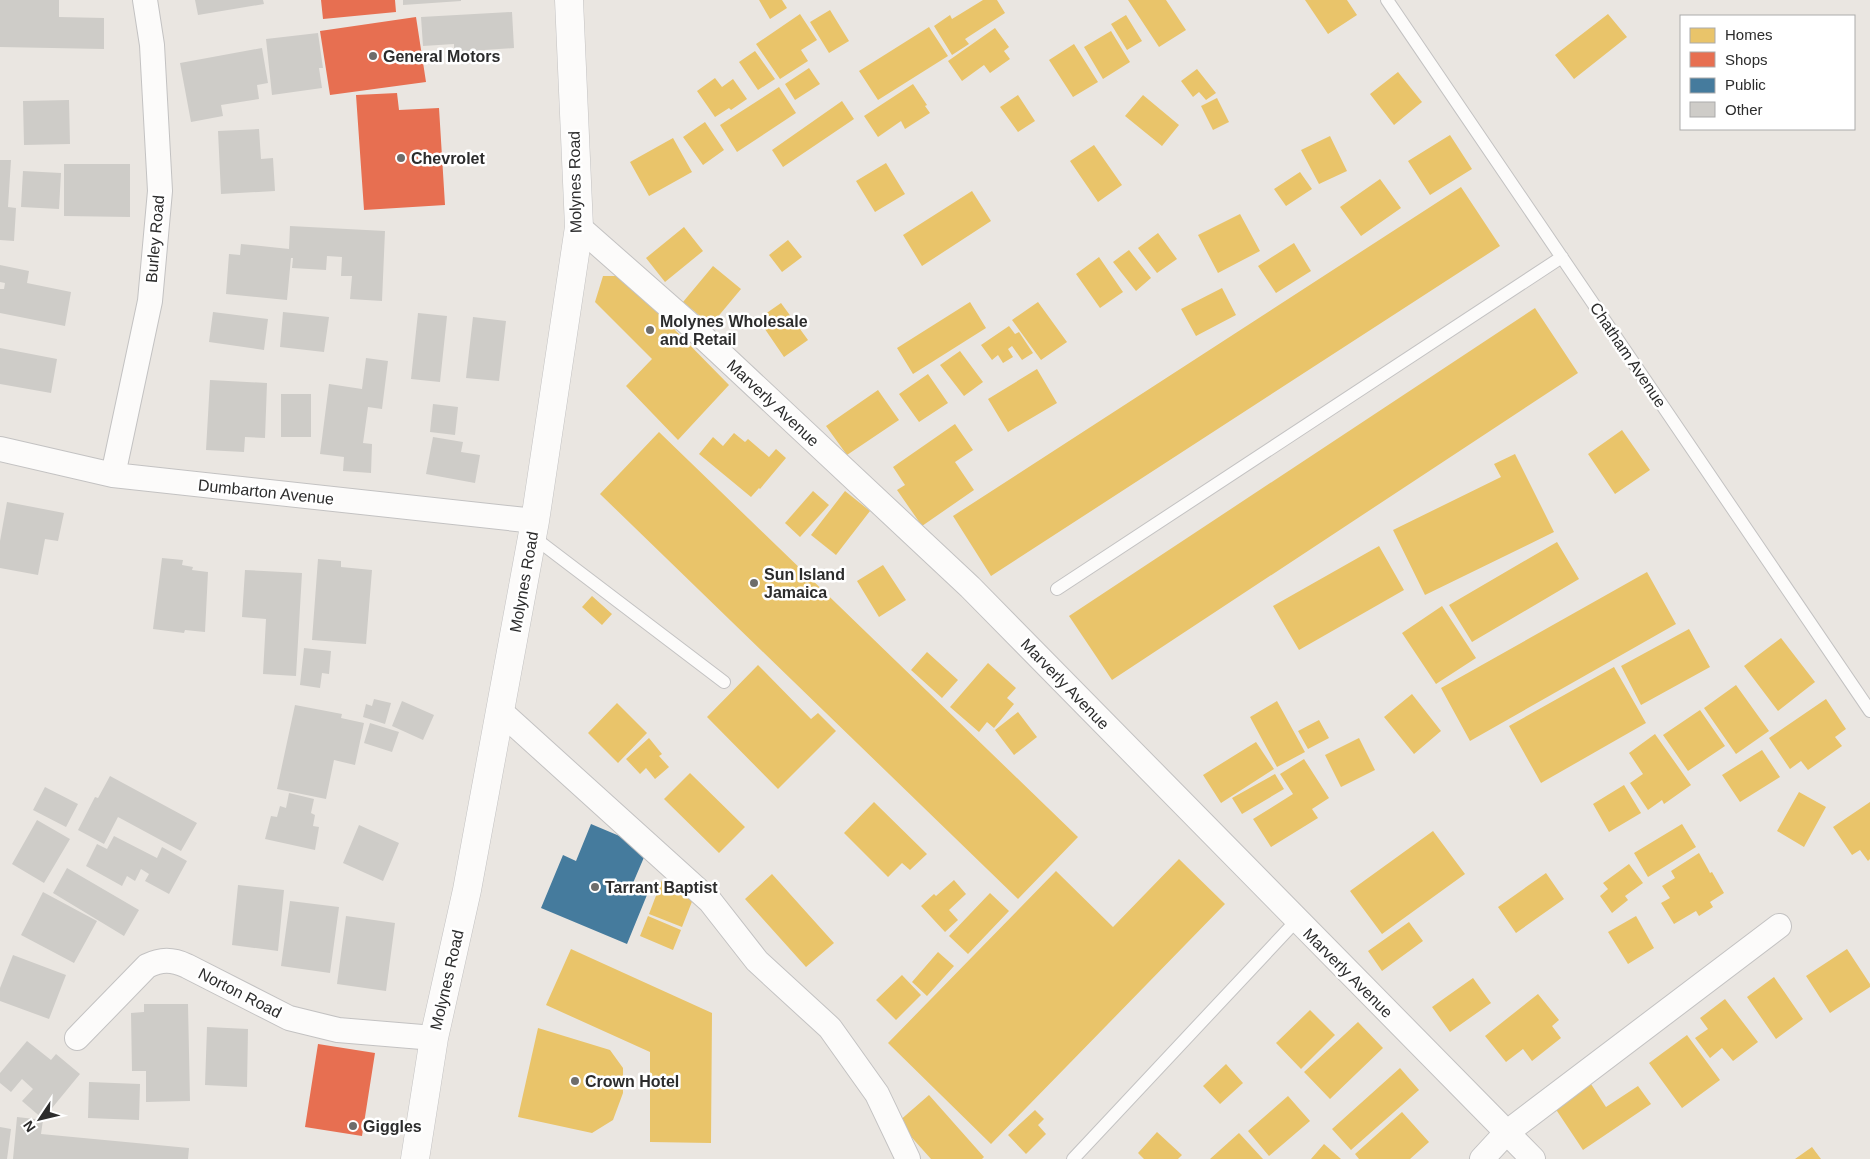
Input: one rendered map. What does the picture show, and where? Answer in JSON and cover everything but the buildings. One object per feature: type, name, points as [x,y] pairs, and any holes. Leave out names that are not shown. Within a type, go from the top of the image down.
[{"type":"main road","name":"Molynes Road","points":[[415,1159],[434,1038],[467,890],[534,529],[579,227],[569,0]]},
{"type":"street","name":"Burley Road","points":[[113,476],[150,301],[160,192],[152,45],[145,0]]},
{"type":"street","name":"Marverly Avenue","points":[[579,227],[688,323],[970,587],[1533,1159]]},
{"type":"street","name":"Dumbarton Avenue","points":[[0,449],[113,476],[534,529]]},
{"type":"street","points":[[500,711],[710,901],[757,961],[830,1028],[877,1094],[908,1159]]},
{"type":"street","points":[[1482,1159],[1506,1133],[1779,926]]},
{"type":"street","name":"Norton Road","points":[[77,1038],[147,966],[167,960],[177,961],[289,1018],[338,1030],[434,1038]]},
{"type":"lane","name":"Chatham Avenue","points":[[1387,0],[1870,711]]},
{"type":"lane","points":[[1057,589],[1562,257]]},
{"type":"lane","points":[[534,529],[724,682]]},
{"type":"lane","points":[[1073,1159],[1297,920]]},
{"type":"place","name":"General Motors","points":[[373,56]]},
{"type":"place","name":"Chevrolet","points":[[401,158]]},
{"type":"place","name":"Molynes Wholesale and Retail","points":[[650,330]]},
{"type":"place","name":"Sun Island Jamaica","points":[[754,583]]},
{"type":"place","name":"Tarrant Baptist","points":[[595,887]]},
{"type":"place","name":"Crown Hotel","points":[[575,1081]]},
{"type":"place","name":"Giggles","points":[[353,1126]]}]
